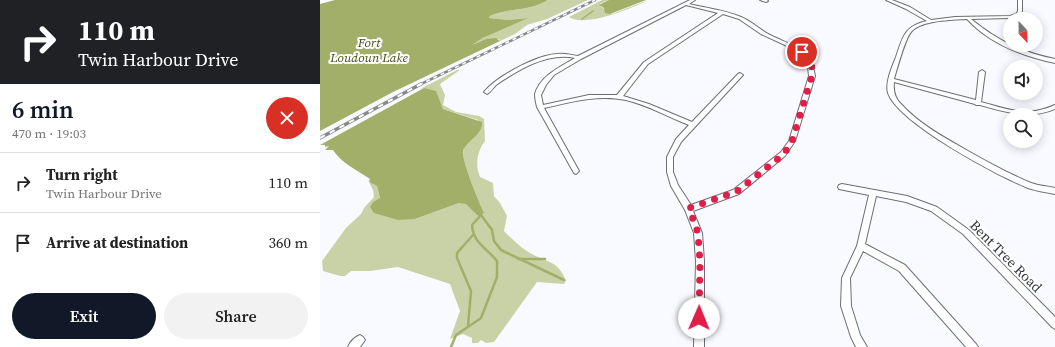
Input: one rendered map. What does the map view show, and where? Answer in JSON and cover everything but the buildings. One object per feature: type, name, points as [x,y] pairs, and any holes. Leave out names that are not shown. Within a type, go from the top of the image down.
[{"type":"street","points":[[576,171],[540,107],[538,96],[543,84],[552,74],[579,58],[693,0]]},
{"type":"street","points":[[888,0],[908,8],[928,20]]},
{"type":"street","points":[[1020,0],[1020,11],[1018,15],[1010,17],[928,20],[912,26],[908,32],[892,80],[891,93],[900,108],[914,121],[1002,173],[1033,186],[1055,191]]},
{"type":"street","points":[[686,4],[739,17],[764,33],[802,52],[810,60],[812,68],[812,76],[792,141],[784,154],[736,192],[689,208]]},
{"type":"street","points":[[619,97],[646,63],[721,13]]},
{"type":"street","points":[[969,19],[988,36],[1009,47],[1026,54],[1055,61]]},
{"type":"street","points":[[486,92],[493,85],[540,58],[554,54],[568,54],[579,58]]},
{"type":"street","points":[[978,104],[982,72]]},
{"type":"street","points":[[699,347],[698,233],[689,208],[675,186],[670,172],[670,157],[678,141],[740,75]]},
{"type":"street","points":[[892,80],[978,104],[1030,115],[1055,107]]},
{"type":"street","points":[[540,107],[570,100],[598,96],[619,97],[694,125]]},
{"type":"street","name":"Bent Tree Road","points":[[842,188],[907,199],[934,209],[966,232],[1055,324]]},
{"type":"street","points":[[862,347],[856,338],[846,306],[846,278],[860,246],[873,193]]},
{"type":"street","points":[[860,246],[902,268],[973,347]]},
{"type":"shaded area","points":[[548,0],[588,0],[547,19],[527,25],[515,34],[500,41],[499,39],[486,39],[472,45],[483,38],[527,18],[508,20],[489,18],[490,16],[497,13],[527,8],[541,4]]},
{"type":"shaded area","points":[[602,0],[609,0],[600,4],[600,6],[612,14],[648,0],[632,8],[597,19],[576,20],[569,17]]},
{"type":"shaded area","points":[[457,70],[460,70],[440,84],[445,95],[443,105],[456,112],[479,116],[484,119],[485,141],[480,149],[477,163],[478,172],[480,177],[493,183],[494,196],[500,203],[507,216],[504,231],[527,251],[560,269],[566,281],[564,284],[537,282],[494,342],[486,343],[481,340],[478,343],[472,343],[472,338],[463,334],[450,339],[460,311],[450,284],[398,267],[370,271],[351,271],[345,276],[323,271],[322,261],[346,228],[361,214],[364,208],[374,197],[373,190],[369,182],[377,186],[380,198],[415,219],[459,203],[466,203],[478,216],[483,213],[463,156],[465,146],[480,130],[478,120],[443,109],[438,97],[424,88],[420,89]]},
{"type":"water","name":"Fort Loudoun Lake","points":[[335,0],[548,0],[541,4],[527,8],[497,13],[490,16],[489,18],[508,20],[528,18],[483,38],[472,45],[486,39],[496,38],[500,41],[393,92],[320,131],[320,4]]},
{"type":"water","points":[[609,0],[646,0],[610,14],[605,13],[604,8],[599,5]]},
{"type":"water","points":[[424,88],[436,91],[443,109],[482,122],[482,127],[463,151],[467,171],[484,213],[478,216],[466,204],[459,203],[415,219],[398,220],[374,213],[370,207],[373,202],[380,198],[377,186],[369,182],[370,179],[340,159],[333,150],[325,150],[329,146],[325,147],[325,145],[320,145]]},
{"type":"waterway","points":[[582,19],[593,11]]},
{"type":"waterway","points":[[451,347],[456,335],[481,318],[497,277],[497,261],[481,245],[473,231],[472,225],[481,215],[492,230],[494,241],[501,250],[520,259]]},
{"type":"waterway","points":[[468,326],[471,291],[457,258],[457,253],[473,235]]},
{"type":"waterway","points":[[520,259],[545,259]]},
{"type":"waterway","points":[[520,259],[564,280]]},
{"type":"railway","points":[[420,84],[595,0]]},
{"type":"railway","points":[[320,138],[420,84]]},
{"type":"route","points":[[699,318],[700,262],[698,233],[689,208],[736,192],[784,154],[792,141],[812,76],[810,60],[802,52]]}]
